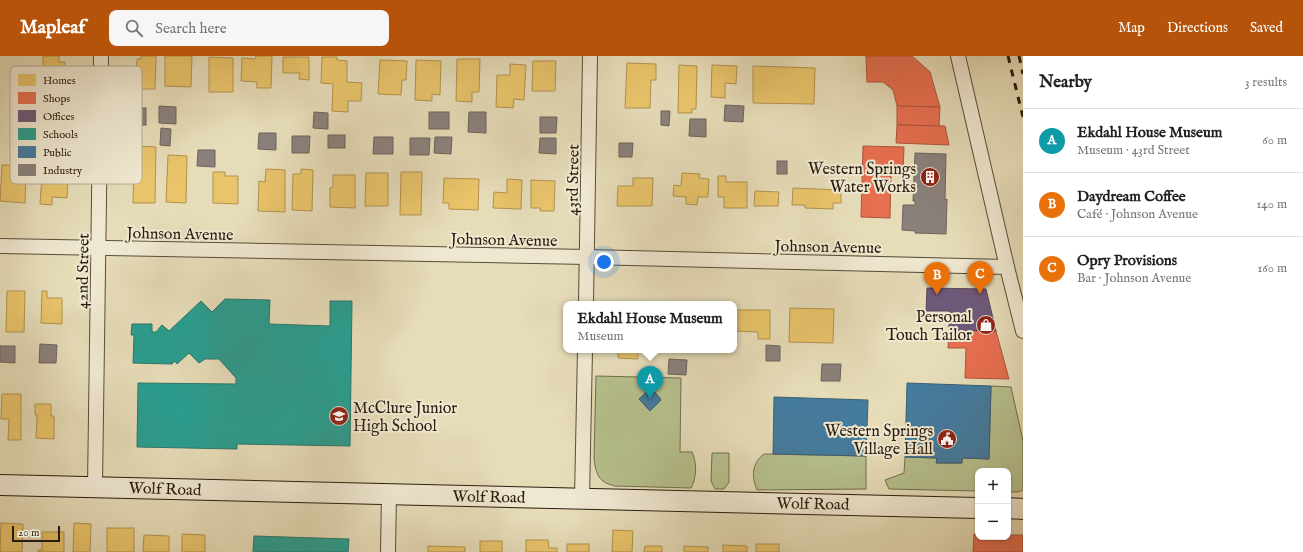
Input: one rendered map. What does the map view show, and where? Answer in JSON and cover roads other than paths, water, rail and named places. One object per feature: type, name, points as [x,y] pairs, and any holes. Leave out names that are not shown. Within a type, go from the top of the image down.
[{"type":"main road","name":"Wolf Road","points":[[0,485],[95,486],[975,508]]},
{"type":"main road","points":[[1011,508],[1023,509]]},
{"type":"street","name":"42nd Street","points":[[101,56],[101,66]]},
{"type":"street","name":"43rd Street","points":[[586,301],[590,56]]},
{"type":"street","points":[[958,56],[1023,331]]},
{"type":"street","name":"42nd Street","points":[[95,486],[100,184]]},
{"type":"street","name":"Johnson Avenue","points":[[0,246],[588,257],[1007,267]]},
{"type":"street","points":[[582,498],[585,353]]},
{"type":"street","points":[[388,552],[389,494]]},
{"type":"railway","points":[[1008,56],[1023,117]]},
{"type":"railway","points":[[1019,56],[1023,74]]},
{"type":"place","name":"Western Springs Water Works","points":[[930,177]]},
{"type":"place","name":"Opry Provisions","points":[[980,294]]},
{"type":"place","name":"Daydream Coffee","points":[[937,295]]},
{"type":"place","name":"Personal Touch Tailor","points":[[986,325]]},
{"type":"place","name":"Ekdahl House Museum","points":[[650,399]]},
{"type":"place","name":"McClure Junior High School","points":[[339,416]]},
{"type":"place","name":"Western Springs Village Hall","points":[[947,439]]}]
